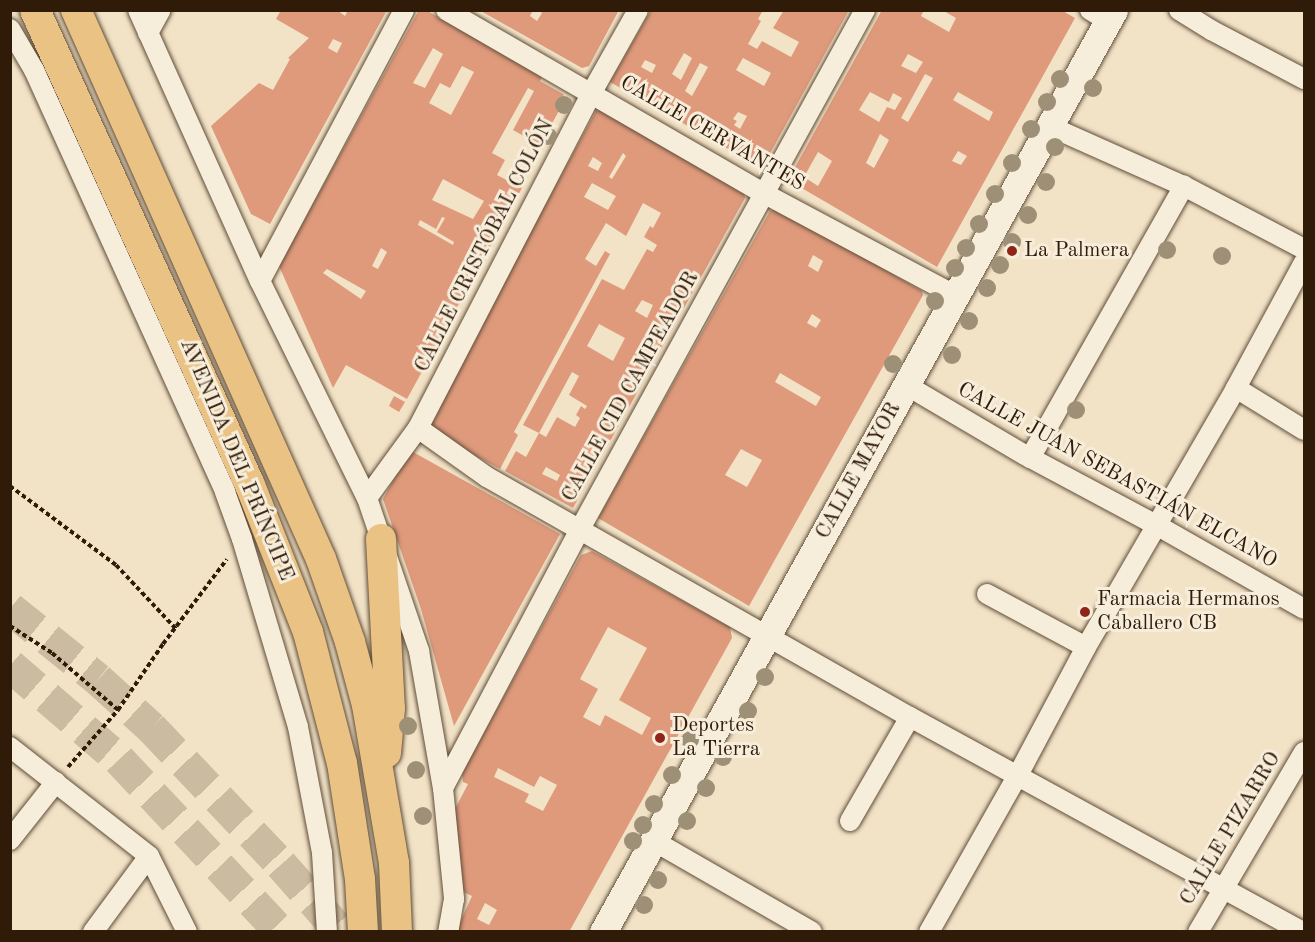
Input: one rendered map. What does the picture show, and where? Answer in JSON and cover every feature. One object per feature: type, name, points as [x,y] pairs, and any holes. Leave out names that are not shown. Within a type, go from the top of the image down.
[{"type":"main road","name":"AVENIDA DEL PRÍNCIPE","points":[[35,10],[249,485],[304,622],[342,763],[360,879],[363,932]]},
{"type":"main road","name":"AVENIDA DEL PRÍNCIPE","points":[[76,10],[321,559],[350,642],[367,705],[381,774],[394,864],[397,932]]},
{"type":"main road","name":"CALLE MAYOR","points":[[603,932],[1049,126],[1104,14]]},
{"type":"main road","points":[[381,539],[390,708],[389,742],[381,774]]},
{"type":"street","points":[[138,10],[260,281],[367,498],[419,651],[443,788],[454,899],[448,932]]},
{"type":"street","points":[[148,33],[161,10]]},
{"type":"street","points":[[260,281],[404,10]]},
{"type":"street","name":"CALLE CERVANTES","points":[[446,10],[592,92],[765,194],[956,296]]},
{"type":"street","name":"CALLE CRISTÓBAL COLÓN","points":[[367,498],[418,428],[592,92],[638,10]]},
{"type":"street","name":"CALLE CID CAMPEADOR","points":[[443,788],[580,529],[865,10]]},
{"type":"street","points":[[1179,10],[1211,30],[1305,79]]},
{"type":"street","name":"AVENIDA DEL PRÍNCIPE","points":[[10,30],[39,81],[225,492],[242,539],[298,727],[322,853],[327,932]]},
{"type":"street","points":[[1049,126],[1184,186],[1305,249]]},
{"type":"street","points":[[1030,458],[1184,186]]},
{"type":"street","points":[[929,932],[1018,775],[1086,647],[1158,526],[1305,262]]},
{"type":"street","name":"CALLE JUAN SEBASTIÁN ELCANO","points":[[906,385],[1030,458],[1158,526],[1305,609]]},
{"type":"street","points":[[1236,388],[1305,430]]},
{"type":"street","points":[[418,428],[487,477],[910,717],[1303,932]]},
{"type":"street","points":[[987,594],[1086,647]]},
{"type":"street","points":[[850,821],[910,717]]},
{"type":"street","points":[[10,747],[149,856],[187,932]]},
{"type":"street","name":"CALLE PIZARRO","points":[[1198,932],[1305,752]]},
{"type":"street","points":[[10,840],[56,782]]},
{"type":"street","points":[[654,841],[812,932]]},
{"type":"street","points":[[93,932],[149,856]]},
{"type":"path","points":[[10,486],[116,565],[176,629]]},
{"type":"path","points":[[56,782],[118,710],[242,539]]},
{"type":"path","points":[[10,626],[52,654],[118,710]]},
{"type":"building","points":[[281,10],[337,10],[345,16],[348,10],[387,10],[270,224],[251,214],[211,126],[259,83],[273,90],[290,59],[288,58],[309,38],[276,19]],"holes":[[[333,39],[342,43],[337,53],[328,48]]]},
{"type":"building","points":[[419,10],[426,10],[542,77],[540,81],[563,94],[565,100],[540,145],[513,130],[534,91],[528,88],[492,153],[505,160],[497,175],[522,188],[407,399],[346,365],[333,388],[279,266]],"holes":[[[433,48],[443,54],[425,88],[413,83]],[[462,66],[474,72],[451,115],[429,103],[440,83],[450,88]],[[443,179],[484,201],[473,219],[432,200]],[[442,217],[445,218],[437,232],[454,242],[453,245],[418,225],[420,220],[436,229]],[[381,248],[387,252],[378,269],[372,266]],[[327,269],[366,291],[361,299],[323,273]]]},
{"type":"building","points":[[479,10],[533,10],[530,16],[537,21],[542,13],[538,10],[619,10],[589,66],[582,68]]},
{"type":"building","points":[[651,10],[763,10],[758,19],[761,21],[748,44],[757,49],[762,41],[791,57],[799,42],[773,28],[784,10],[849,10],[762,168],[610,82]],"holes":[[[684,53],[692,58],[681,80],[672,74]],[[743,58],[771,73],[764,86],[736,70]],[[645,60],[656,65],[652,73],[641,67]],[[700,63],[708,67],[692,96],[685,91]],[[738,112],[747,116],[740,129],[734,125],[737,121],[733,119]]]},
{"type":"building","points":[[882,10],[924,10],[921,16],[949,32],[956,18],[942,10],[1061,10],[1075,18],[937,267],[788,180]],"holes":[[[908,54],[923,62],[916,73],[901,66]],[[925,74],[933,78],[908,122],[901,118]],[[870,92],[889,102],[893,93],[902,98],[895,110],[887,107],[879,122],[859,110]],[[958,92],[993,112],[989,121],[953,100]],[[880,134],[889,140],[874,168],[866,163]],[[958,151],[967,156],[961,165],[952,161]],[[818,152],[832,161],[818,186],[804,177]]]},
{"type":"building","points":[[601,110],[743,189],[745,198],[573,508],[505,471],[516,451],[526,457],[539,433],[523,425],[602,279],[624,290],[647,249],[653,252],[657,245],[644,237],[650,226],[653,228],[661,213],[643,203],[626,236],[606,223],[585,259],[596,266],[605,251],[610,254],[514,432],[518,435],[500,469],[429,431],[427,423],[596,111]],"holes":[[[623,153],[626,156],[612,179],[609,177]],[[593,157],[602,163],[598,171],[588,166]],[[592,183],[616,196],[608,210],[584,197]],[[642,300],[653,305],[647,318],[635,311]],[[599,324],[625,338],[613,361],[587,346]],[[572,372],[579,376],[569,395],[587,406],[585,409],[581,406],[576,415],[580,418],[575,427],[557,417],[546,437],[539,433]],[[546,467],[560,475],[557,481],[542,474]]]},
{"type":"building","points":[[780,209],[922,291],[923,295],[749,606],[598,518],[770,211]],"holes":[[[813,255],[823,261],[818,272],[808,266]],[[812,314],[821,320],[816,328],[807,323]],[[780,373],[821,397],[816,406],[775,382]],[[741,449],[762,460],[747,487],[725,475]]]},
{"type":"building","points":[[394,396],[405,402],[399,412],[389,406]]},
{"type":"building","points":[[413,452],[560,534],[454,726],[421,609],[383,499],[408,453]]},
{"type":"building","points":[[592,551],[730,627],[732,638],[569,932],[461,932],[457,929],[472,896],[463,892],[455,809],[468,784],[463,782],[462,773],[581,555]],"holes":[[[608,627],[647,648],[619,700],[651,718],[642,735],[605,715],[600,726],[583,717],[598,689],[580,679]],[[498,768],[534,787],[540,776],[557,785],[543,811],[525,802],[529,794],[494,777]],[[485,903],[497,910],[489,925],[477,919]]]},
{"type":"tunnel","points":[[10,608],[98,679],[151,727],[281,864],[341,932]]},
{"type":"tunnel","points":[[10,665],[119,759],[281,932]]},
{"type":"place","name":"La Palmera","points":[[1012,251]]},
{"type":"place","name":"Farmacia Hermanos Caballero CB","points":[[1085,612]]},
{"type":"place","name":"Deportes La Tierra","points":[[660,738]]}]
